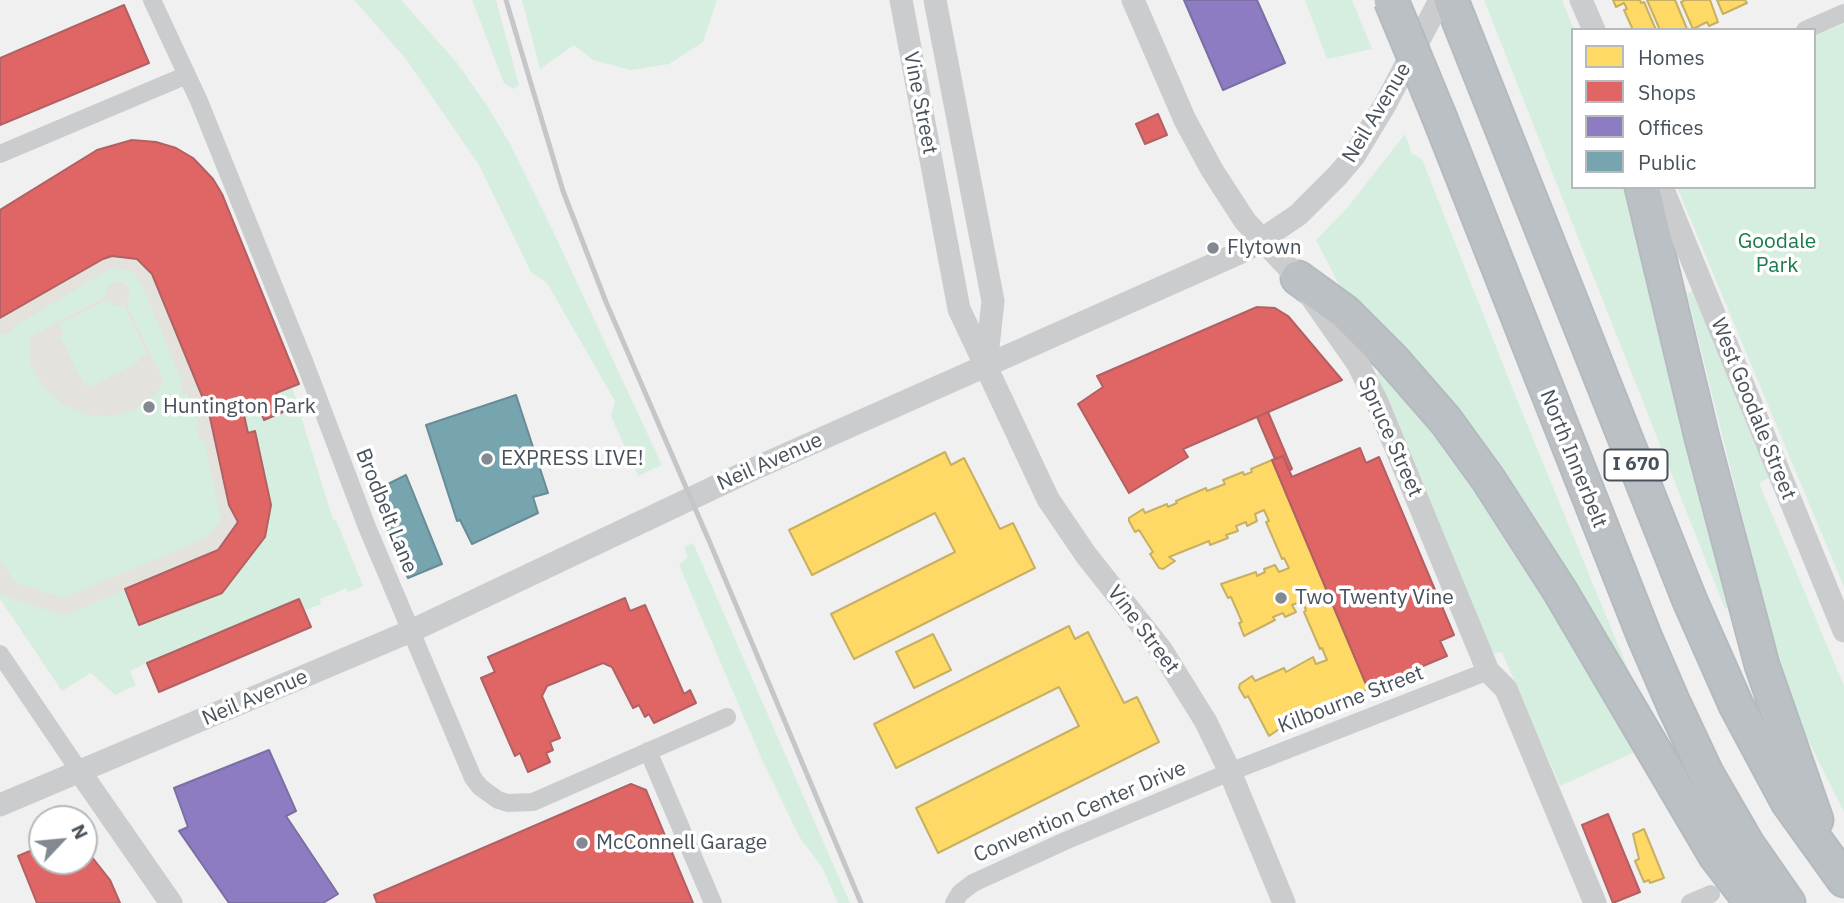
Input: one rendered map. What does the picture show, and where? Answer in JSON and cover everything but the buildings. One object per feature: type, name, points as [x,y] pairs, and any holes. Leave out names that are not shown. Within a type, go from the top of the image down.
[{"type":"highway","name":"North Innerbelt","points":[[1391,0],[1674,705],[1726,809],[1788,903]]},
{"type":"highway","name":"I 670","points":[[1451,0],[1690,601],[1736,705],[1788,802],[1838,872]]},
{"type":"highway","points":[[1642,189],[1696,412],[1762,665],[1838,872]]},
{"type":"highway","points":[[1298,278],[1345,312],[1392,359],[1446,421],[1489,479],[1560,591],[1716,856],[1752,903]]},
{"type":"street","name":"Brodbelt Lane","points":[[152,0],[187,75],[306,366],[367,527],[473,778],[480,787],[498,800],[520,804],[533,802],[727,717]]},
{"type":"street","name":"Vine Street","points":[[901,0],[958,309],[1048,499],[1086,555],[1162,650],[1206,722],[1230,772],[1284,903]]},
{"type":"street","name":"Vine Street","points":[[935,0],[993,301],[986,366]]},
{"type":"street","name":"Spruce Street","points":[[1133,0],[1185,120],[1212,170],[1245,221],[1298,278],[1343,339],[1377,402],[1488,671],[1506,689],[1595,903]]},
{"type":"street","name":"Neil Avenue","points":[[0,805],[411,631],[749,471],[1224,261],[1264,240],[1300,213],[1354,156],[1386,103],[1440,0]]},
{"type":"street","points":[[1581,0],[1593,28]]},
{"type":"street","points":[[1810,28],[1844,13]]},
{"type":"street","points":[[0,155],[187,75]]},
{"type":"street","name":"West Goodale Street","points":[[1663,189],[1844,631]]},
{"type":"street","points":[[0,654],[171,903]]},
{"type":"street","name":"Kilbourne Street","points":[[1230,772],[1488,671]]},
{"type":"street","points":[[648,751],[713,903]]},
{"type":"street","name":"Convention Center Drive","points":[[954,903],[960,893],[973,883],[1230,772]]},
{"type":"street","points":[[1690,903],[1711,894]]},
{"type":"green space","points":[[354,0],[401,0],[457,63],[486,104],[510,144],[553,231],[662,465],[638,476],[611,416],[615,401],[547,283],[531,272],[479,165],[406,59]]},
{"type":"green space","points":[[472,0],[496,0],[519,85],[513,89],[504,83]]},
{"type":"green space","points":[[522,0],[717,0],[703,42],[669,64],[631,70],[593,60],[574,45],[540,69]]},
{"type":"green space","points":[[1305,0],[1352,0],[1372,49],[1327,59]]},
{"type":"green space","points":[[1484,0],[1562,0],[1573,28],[1571,28],[1571,189],[1627,189],[1731,606],[1725,609]]},
{"type":"green space","name":"Goodale Park","points":[[1844,24],[1844,587],[1678,189],[1816,189],[1816,35]]},
{"type":"green space","points":[[1405,134],[1412,154],[1422,159],[1517,400],[1633,681],[1628,683],[1347,300],[1316,240],[1348,207]]},
{"type":"green space","name":"Huntington Park","points":[[132,140],[156,142],[176,148],[201,164],[218,186],[299,384],[292,387],[333,520],[336,520],[363,586],[348,592],[346,588],[320,599],[321,604],[304,611],[311,627],[159,692],[146,663],[130,671],[136,685],[115,695],[91,673],[62,691],[0,599],[0,210],[97,150]]},
{"type":"green space","points":[[1694,291],[1773,476],[1759,483],[1844,686],[1844,812],[1802,728],[1769,624],[1687,293]]},
{"type":"green space","points":[[1381,365],[1476,484],[1639,750],[1560,786],[1502,652],[1492,654],[1377,375]]},
{"type":"green space","points":[[693,543],[850,903],[838,903],[822,867],[800,838],[763,762],[679,565],[688,557],[684,547]]},
{"type":"sand","points":[[112,256],[137,259],[152,274],[209,413],[229,505],[238,522],[218,550],[64,616],[0,594],[0,560],[16,583],[64,598],[208,537],[221,519],[204,440],[201,441],[196,428],[200,425],[187,393],[183,394],[180,386],[183,384],[142,285],[133,272],[115,268],[108,270],[12,328],[13,331],[0,335],[0,318]]},
{"type":"sand","points":[[115,282],[122,282],[128,287],[130,295],[126,303],[164,381],[155,395],[131,411],[111,416],[87,415],[63,405],[43,387],[30,362],[29,338],[106,296],[108,287]],"holes":[[[108,300],[115,306],[124,305],[147,354],[138,358],[139,362],[90,387],[84,384],[60,336],[64,334],[59,325]]]},
{"type":"railway","points":[[506,0],[563,191],[606,302],[861,903]]},
{"type":"place","name":"Flytown","points":[[1213,248]]},
{"type":"place","name":"Huntington Park","points":[[149,407]]},
{"type":"place","name":"EXPRESS LIVE!","points":[[487,459]]},
{"type":"place","name":"Two Twenty Vine","points":[[1281,598]]},
{"type":"place","name":"McConnell Garage","points":[[582,843]]}]
